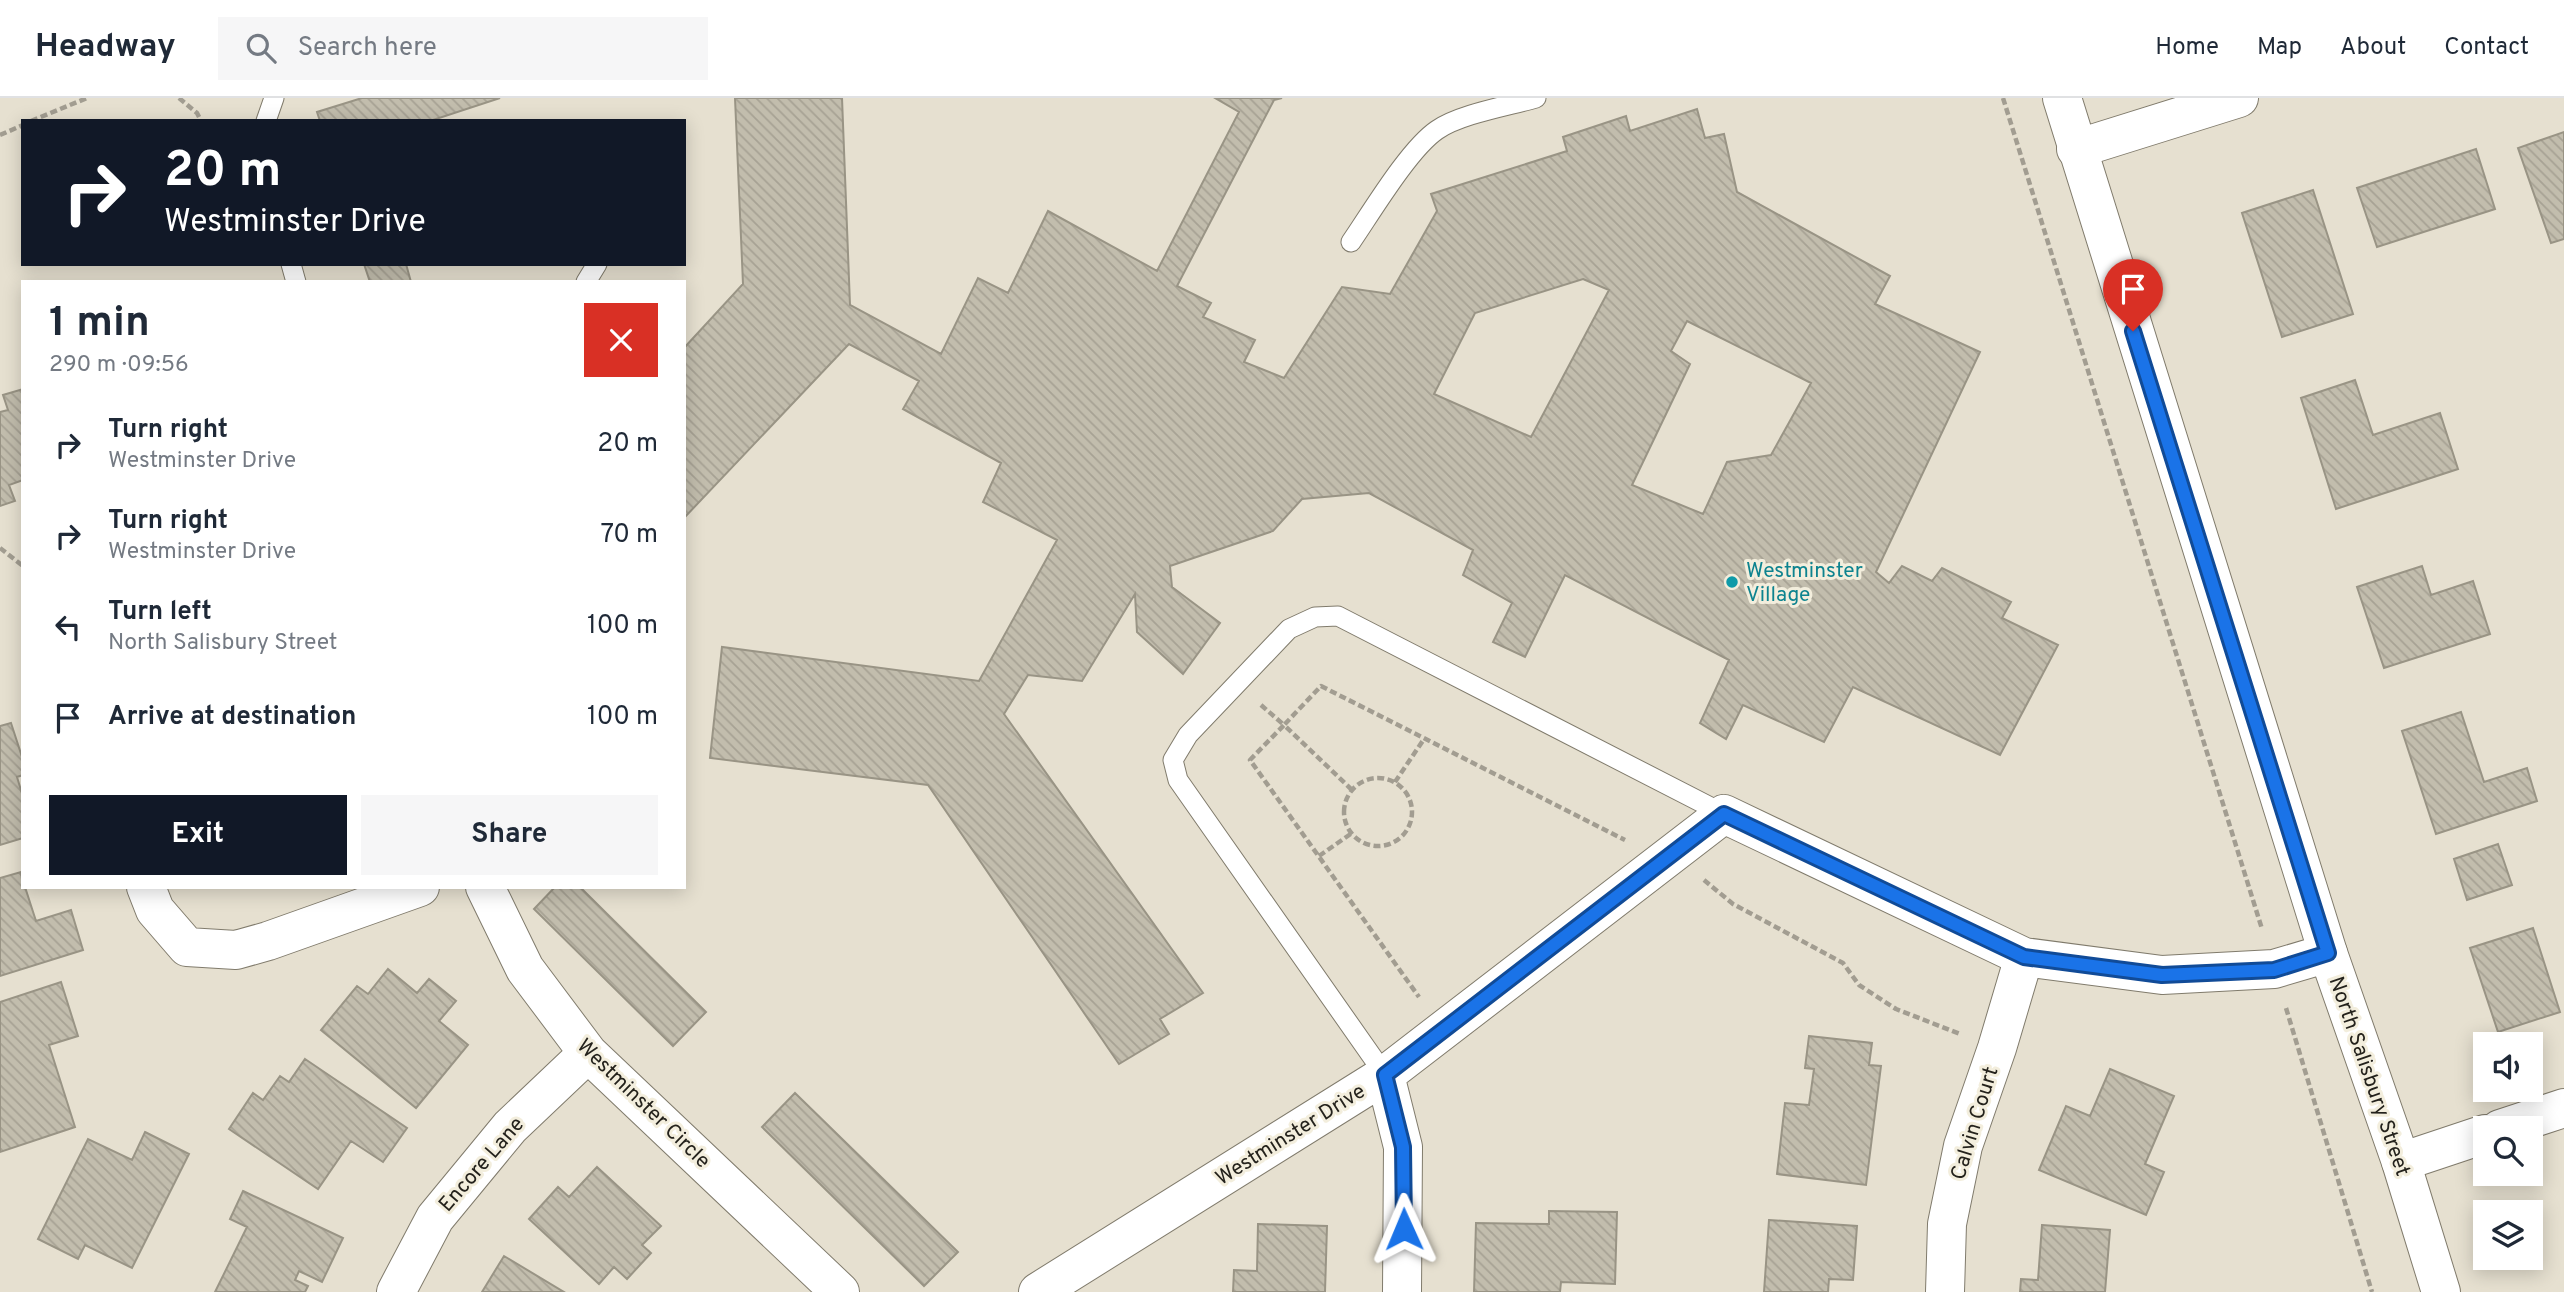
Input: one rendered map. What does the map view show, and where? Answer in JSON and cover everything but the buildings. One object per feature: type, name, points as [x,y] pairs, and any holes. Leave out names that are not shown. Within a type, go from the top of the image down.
[{"type":"street","name":"North Salisbury Street","points":[[2062,98],[2328,953],[2401,1162],[2441,1292]]},
{"type":"street","points":[[2076,149],[2239,98]]},
{"type":"street","points":[[1724,814],[2024,957],[2162,975],[2274,970],[2328,953]]},
{"type":"street","name":"Westminster Drive","points":[[1038,1292],[1385,1075],[1724,814]]},
{"type":"street","points":[[147,889],[155,910],[187,947],[236,950],[414,889]]},
{"type":"street","name":"Westminster Circle","points":[[486,889],[525,969],[587,1053],[839,1292]]},
{"type":"street","name":"Calvin Court","points":[[1945,1292],[1947,1224],[1964,1146],[2024,957]]},
{"type":"street","name":"Encore Lane","points":[[396,1292],[435,1218],[510,1127],[587,1053]]},
{"type":"street","points":[[1385,1075],[1403,1147],[1402,1292]]},
{"type":"street","points":[[2540,1116],[2564,1108]]},
{"type":"street","points":[[2401,1162],[2473,1138]]},
{"type":"lane","points":[[267,119],[274,98]]},
{"type":"lane","points":[[1351,243],[1388,188],[1422,144],[1437,130],[1454,121],[1536,98]]},
{"type":"lane","points":[[1385,1075],[1178,780],[1173,760],[1188,735],[1289,629],[1315,617],[1338,616],[1724,814]]},
{"type":"path","points":[[37,119],[87,98]]},
{"type":"path","points":[[179,98],[197,113],[200,119]]},
{"type":"path","points":[[2003,98],[2257,914]]},
{"type":"path","points":[[0,135],[21,126]]},
{"type":"path","points":[[0,548],[21,564]]},
{"type":"path","points":[[1424,1004],[1250,760],[1321,686],[1627,841],[1622,851]]},
{"type":"path","points":[[1257,701],[1352,790]]},
{"type":"path","points":[[1395,782],[1424,739]]},
{"type":"path","points":[[1384,778],[1395,782],[1410,799],[1411,822],[1405,832],[1388,845],[1366,844],[1352,834],[1345,820],[1344,810],[1352,790],[1372,779],[1384,778]]},
{"type":"path","points":[[1319,856],[1352,834]]},
{"type":"path","points":[[1700,877],[1733,904],[1843,962],[1859,985],[1896,1009],[1961,1034]]},
{"type":"path","points":[[2289,1018],[2372,1292]]},
{"type":"place","name":"Westminster Village","points":[[1732,582]]},
{"type":"route","points":[[1404,1229],[1403,1147],[1385,1075],[1724,814],[2024,957],[2162,975],[2274,970],[2328,953],[2133,331]]}]
